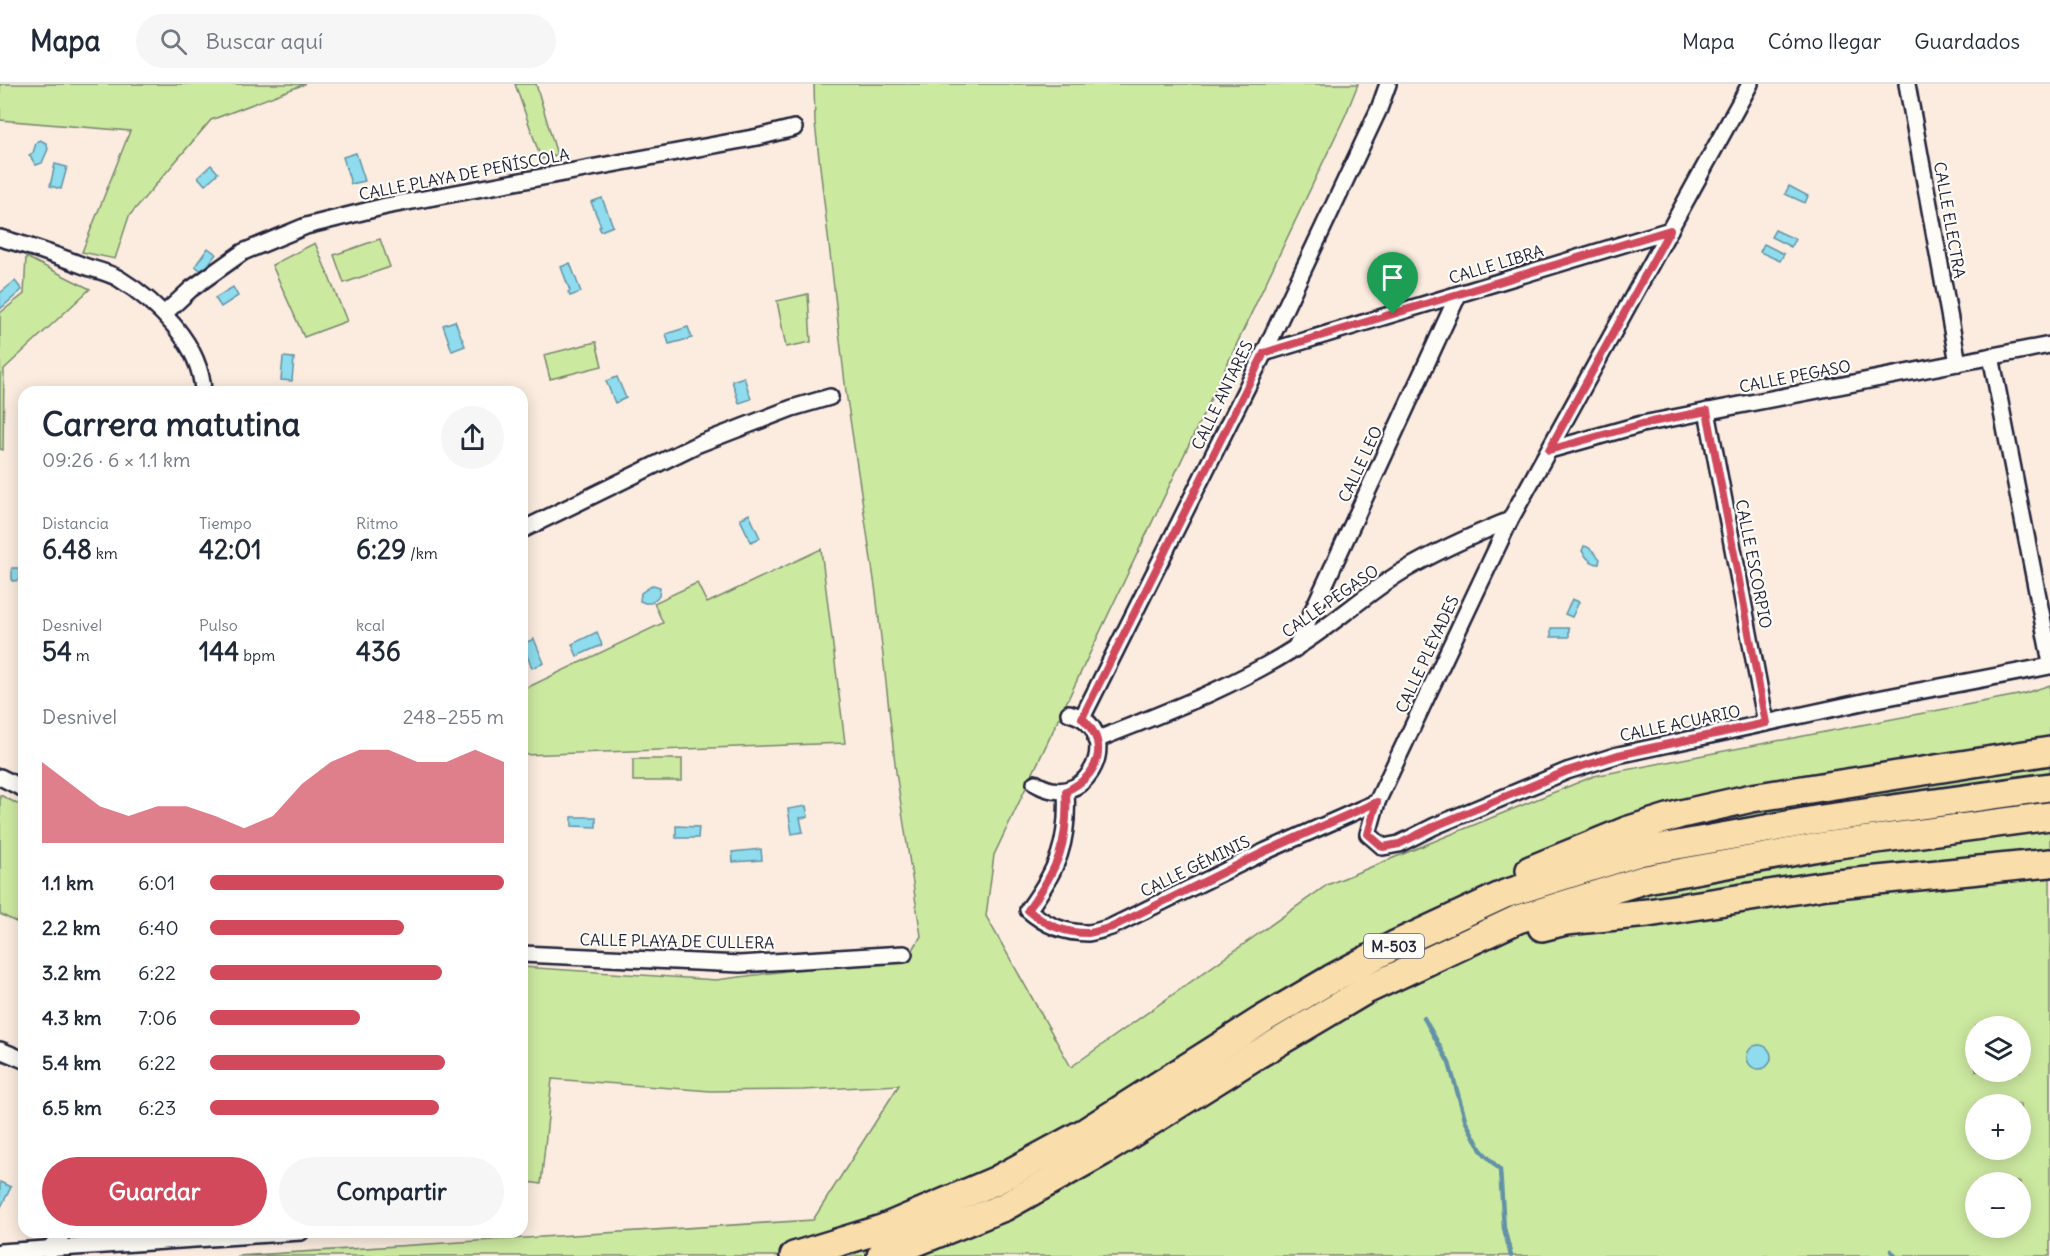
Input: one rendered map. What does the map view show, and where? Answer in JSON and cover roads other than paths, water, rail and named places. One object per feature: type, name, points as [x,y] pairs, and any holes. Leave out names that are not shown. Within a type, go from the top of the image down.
[{"type":"highway","name":"M-503","points":[[1265,1018],[1320,968],[1388,930],[1626,831],[1681,814],[1752,798],[2050,751]]},
{"type":"highway","name":"M-503","points":[[794,1256],[882,1229],[995,1181],[1087,1131],[1265,1018],[1330,980],[1397,944],[1505,894],[1639,852],[1821,819],[2050,787]]},
{"type":"highway","name":"M-503","points":[[881,1256],[1004,1207],[1102,1152],[1255,1056],[1366,990],[1518,919],[1646,879],[1824,846],[2050,816]]},
{"type":"highway","name":"M-503","points":[[1366,990],[1512,933],[1566,921],[1648,913],[1827,885],[2050,863]]},
{"type":"street","points":[[1510,520],[1750,84]]},
{"type":"street","name":"CALLE ELECTRA","points":[[1907,84],[1958,363]]},
{"type":"street","name":"CALLE ANTARES","points":[[1096,740],[1091,727],[1076,716],[1264,353],[1391,85]]},
{"type":"street","name":"CALLE PLAYA DE PEÑÍSCOLA","points":[[164,314],[191,289],[243,252],[306,226],[386,206],[758,137],[794,128]]},
{"type":"street","name":"CALLE LIBRA","points":[[1264,353],[1670,230]]},
{"type":"street","points":[[0,238],[39,249],[117,278],[164,314],[186,341],[202,378],[203,386]]},
{"type":"street","name":"CALLE LEO","points":[[1295,649],[1458,295]]},
{"type":"street","name":"CALLE PEGASO","points":[[1549,450],[1642,424],[2050,345]]},
{"type":"street","points":[[1992,356],[2050,658]]},
{"type":"street","points":[[528,527],[696,445],[792,408],[830,397]]},
{"type":"street","name":"CALLE ESCORPIO","points":[[1707,411],[1766,723]]},
{"type":"street","name":"CALLE PEGASO","points":[[1096,740],[1189,702],[1250,673],[1295,649],[1402,572],[1468,537],[1510,520]]},
{"type":"street","name":"CALLE PLÉYADES","points":[[1377,802],[1510,520]]},
{"type":"street","name":"CALLE ACUARIO","points":[[1377,802],[1368,834],[1383,847],[1399,844],[1435,826],[1567,771],[1618,755],[1872,700],[2050,666]]},
{"type":"street","points":[[1035,783],[1051,790],[1066,791],[1080,784],[1093,771],[1098,757],[1096,740]]},
{"type":"street","points":[[0,777],[18,786]]},
{"type":"street","name":"CALLE GÉMINIS","points":[[1066,791],[1067,816],[1062,847],[1048,882],[1028,910],[1041,922],[1056,928],[1089,933],[1112,927],[1266,851],[1377,802]]},
{"type":"street","name":"CALLE PLAYA DE CULLERA","points":[[528,955],[740,964],[904,954]]},
{"type":"street","points":[[0,1050],[18,1058]]},
{"type":"street","points":[[48,1250],[59,1238]]},
{"type":"street","points":[[0,1252],[217,1238]]},
{"type":"water","points":[[40,140],[46,143],[48,149],[42,163],[36,165],[29,155],[33,153],[36,143]]},
{"type":"water","points":[[356,153],[365,181],[351,184],[343,157]]},
{"type":"water","points":[[55,164],[67,167],[61,189],[50,186]]},
{"type":"water","points":[[211,165],[218,173],[205,185],[198,177]]},
{"type":"water","points":[[1789,186],[1808,196],[1805,203],[1785,194]]},
{"type":"water","points":[[602,198],[613,226],[601,231],[591,202]]},
{"type":"water","points":[[1775,230],[1795,239],[1791,247],[1771,237]]},
{"type":"water","points":[[1764,244],[1784,254],[1780,261],[1760,252]]},
{"type":"water","points":[[208,248],[216,254],[203,272],[195,266]]},
{"type":"water","points":[[570,263],[581,292],[570,296],[561,267]]},
{"type":"water","points":[[15,281],[22,290],[0,309],[0,293]]},
{"type":"water","points":[[233,287],[238,296],[221,307],[215,298]]},
{"type":"water","points":[[455,321],[465,346],[452,351],[443,325]]},
{"type":"water","points":[[688,327],[692,338],[669,344],[666,334]]},
{"type":"water","points":[[283,357],[294,358],[292,381],[281,380]]},
{"type":"water","points":[[617,377],[626,398],[615,403],[606,381]]},
{"type":"water","points":[[744,377],[751,399],[739,403],[732,381]]},
{"type":"water","points":[[749,514],[760,538],[751,542],[740,519]]},
{"type":"water","points":[[1584,546],[1597,555],[1600,559],[1599,564],[1587,558],[1582,551]]},
{"type":"water","points":[[12,568],[18,568],[18,580],[12,581]]},
{"type":"water","points":[[653,585],[660,587],[659,596],[651,603],[640,601],[641,593]]},
{"type":"water","points":[[1572,599],[1579,602],[1572,617],[1565,614]]},
{"type":"water","points":[[1551,628],[1569,628],[1569,637],[1551,637]]},
{"type":"water","points":[[597,632],[602,645],[577,656],[572,644]]},
{"type":"water","points":[[534,639],[544,663],[532,668],[528,658],[528,642]]},
{"type":"water","points":[[806,806],[808,817],[800,818],[803,832],[792,834],[788,809]]},
{"type":"water","points":[[572,817],[596,817],[596,827],[572,826]]},
{"type":"water","points":[[676,826],[699,827],[698,838],[676,838]]},
{"type":"water","points":[[761,849],[762,860],[733,862],[732,852]]},
{"type":"water","points":[[1759,1045],[1767,1049],[1771,1057],[1767,1065],[1759,1069],[1751,1065],[1747,1057],[1751,1049]]},
{"type":"water","points":[[0,1182],[11,1187],[0,1209]]},
{"type":"waterway","points":[[1424,1018],[1449,1063],[1466,1122],[1481,1150],[1500,1170],[1504,1228],[1511,1256]]},
{"type":"waterway","points":[[1891,1251],[1895,1256]]}]
